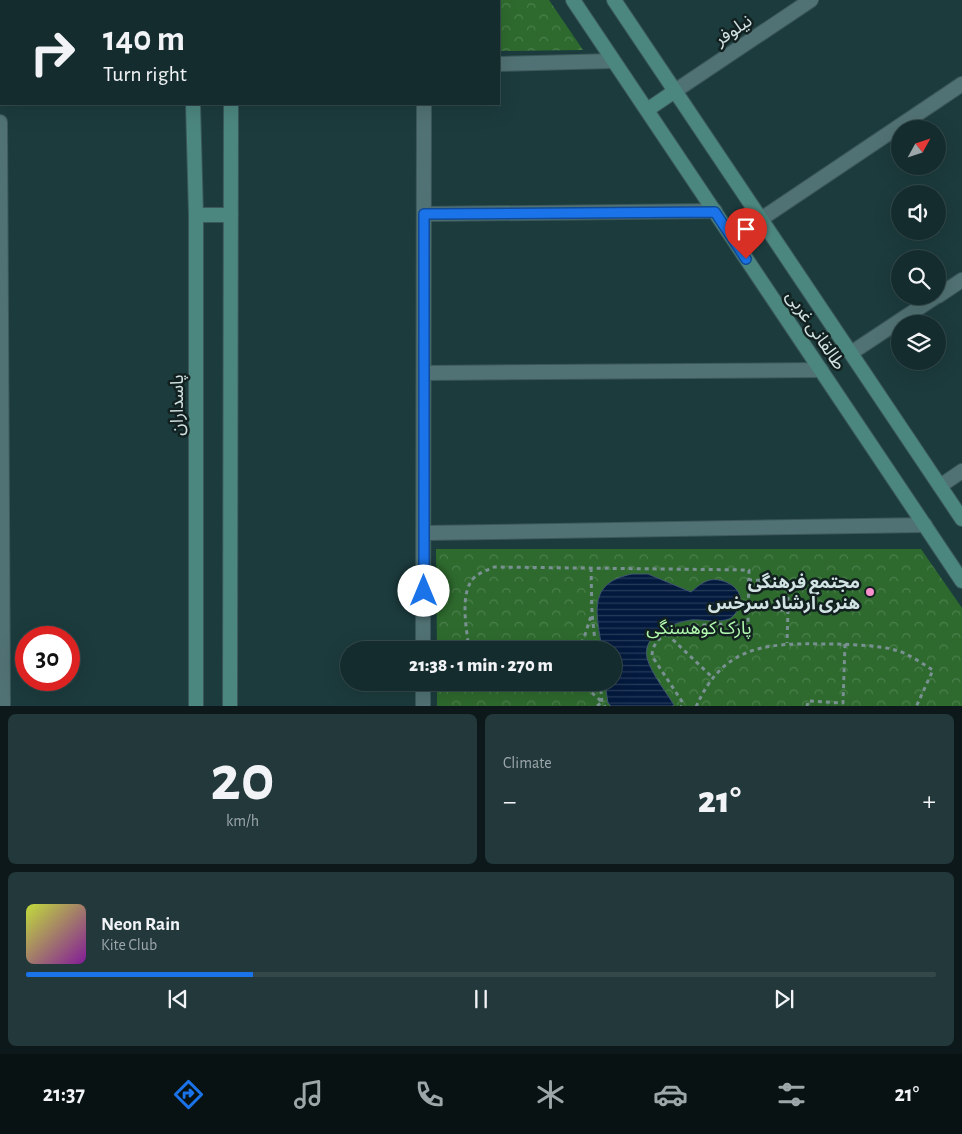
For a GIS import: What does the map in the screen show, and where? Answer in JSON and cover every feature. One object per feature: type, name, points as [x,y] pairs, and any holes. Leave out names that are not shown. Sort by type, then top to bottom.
[{"type":"main road","name":"طالقانی غربی","points":[[573,0],[962,581]]},
{"type":"main road","name":"طالقانی غربی","points":[[614,0],[962,519]]},
{"type":"main road","points":[[647,110],[675,91]]},
{"type":"main road","name":"پاسداران","points":[[193,105],[196,215],[196,706]]},
{"type":"main road","points":[[230,706],[231,105]]},
{"type":"main road","points":[[196,215],[231,215]]},
{"type":"street","name":"نیلوفر","points":[[675,91],[811,0]]},
{"type":"street","points":[[500,64],[613,61]]},
{"type":"street","points":[[761,219],[962,84]]},
{"type":"street","points":[[424,105],[424,641]]},
{"type":"street","points":[[0,122],[3,706]]},
{"type":"street","points":[[424,214],[715,212]]},
{"type":"street","points":[[946,290],[962,280]]},
{"type":"street","points":[[851,353],[923,305]]},
{"type":"street","points":[[424,373],[821,370]]},
{"type":"street","points":[[940,486],[962,472]]},
{"type":"street","points":[[424,532],[925,525]]},
{"type":"street","points":[[424,691],[424,706]]},
{"type":"path","points":[[468,641],[465,605],[467,588],[476,576],[494,567],[748,570],[748,624],[691,626],[660,637],[655,642],[652,656],[683,702],[681,706]]},
{"type":"path","points":[[591,568],[592,614],[595,641]]},
{"type":"path","points":[[748,580],[788,581],[787,643]]},
{"type":"path","points":[[748,609],[788,610]]},
{"type":"path","points":[[582,641],[592,614]]},
{"type":"path","points":[[667,634],[713,678]]},
{"type":"path","points":[[696,706],[704,688],[727,663],[756,648],[787,643],[845,644],[896,650],[933,670],[916,706]]},
{"type":"path","points":[[807,706],[808,701],[843,703],[845,644]]},
{"type":"path","points":[[590,691],[605,706]]},
{"type":"path","points":[[601,691],[602,702]]},
{"type":"path","points":[[596,706],[602,702]]},
{"type":"green space","points":[[500,0],[549,0],[583,50],[500,51]]},
{"type":"green space","name":"پارک کوهسنگی","points":[[436,549],[921,549],[962,608],[962,706],[437,706],[437,691],[622,691],[622,641],[437,641]]},
{"type":"water","points":[[632,574],[648,574],[691,592],[707,581],[717,580],[730,584],[738,592],[740,604],[737,611],[730,618],[720,621],[691,620],[675,624],[660,631],[649,642],[647,658],[649,664],[674,705],[672,706],[611,706],[608,703],[606,691],[622,691],[622,641],[601,641],[597,613],[601,593],[607,585],[617,578]]},
{"type":"place","name":"مجتمع فرهنگی هنری ارشاد سرخس","points":[[870,592]]},
{"type":"route","points":[[424,591],[424,214],[715,212],[746,259]]}]
